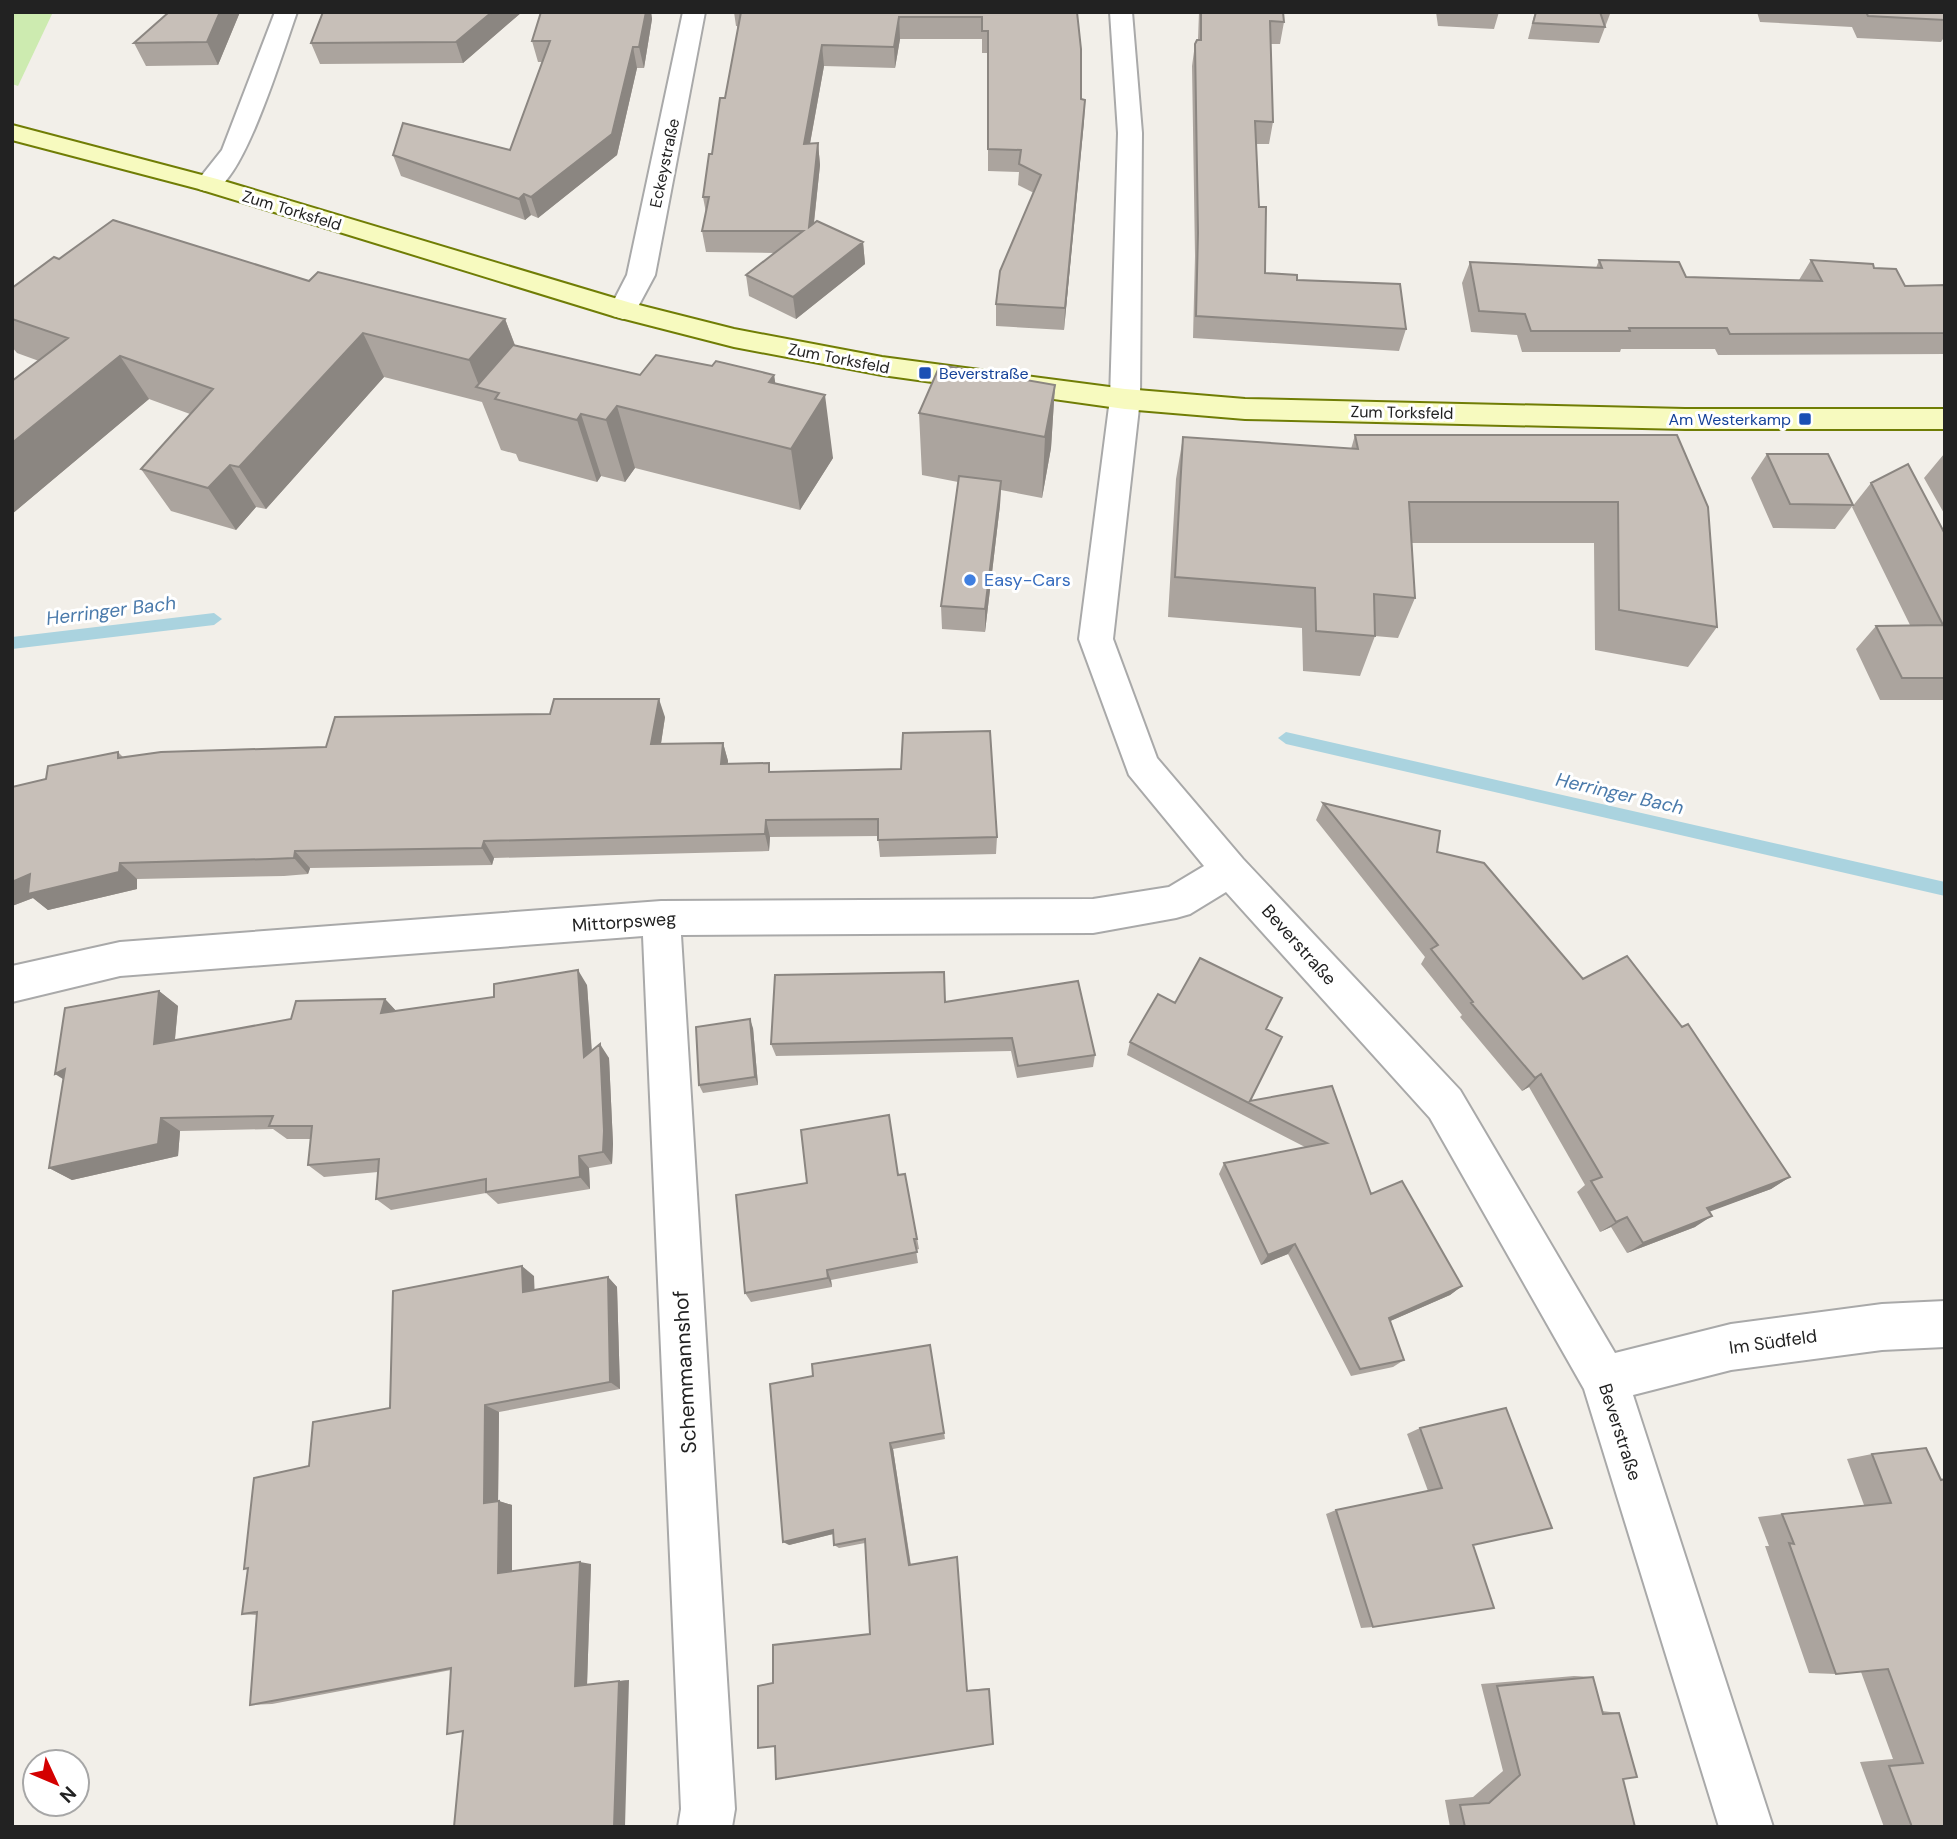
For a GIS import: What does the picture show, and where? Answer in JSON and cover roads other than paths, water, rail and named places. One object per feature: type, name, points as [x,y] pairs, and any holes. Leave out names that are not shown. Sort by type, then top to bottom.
[{"type":"main road","name":"Zum Torksfeld","points":[[12,132],[208,184],[623,310],[734,338],[882,366],[1125,399],[1245,409],[1685,419],[1945,419]]},
{"type":"street","points":[[208,184],[234,151],[286,12]]},
{"type":"street","name":"Eckeystraße","points":[[623,310],[641,275],[694,12]]},
{"type":"street","name":"Beverstraße","points":[[1121,12],[1130,133],[1125,399],[1096,639],[1142,765],[1230,870],[1445,1104],[1604,1379],[1746,1827]]},
{"type":"street","name":"Mittorpsweg","points":[[12,984],[120,959],[661,918],[1093,916],[1176,902],[1230,870]]},
{"type":"street","name":"Schemmannshof","points":[[661,918],[708,1808],[705,1827]]},
{"type":"street","name":"Im Südfeld","points":[[1604,1379],[1731,1347],[1882,1327],[1945,1324]]},
{"type":"waterway","name":"Herringer Bach","points":[[12,643],[214,619]]},
{"type":"waterway","name":"Herringer Bach","points":[[1286,738],[1945,889]]},
{"type":"place","name":"Beverstraße","points":[[925,373]]},
{"type":"place","name":"Am Westerkamp","points":[[1805,419]]},
{"type":"place","name":"Easy-Cars","points":[[970,580]]}]
